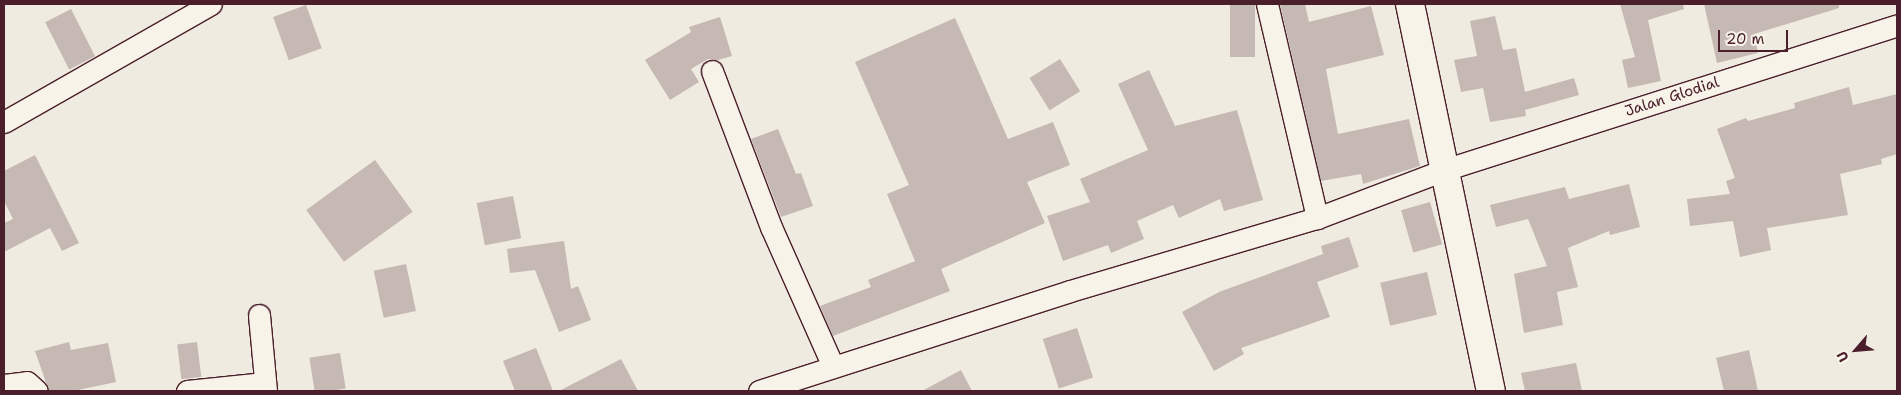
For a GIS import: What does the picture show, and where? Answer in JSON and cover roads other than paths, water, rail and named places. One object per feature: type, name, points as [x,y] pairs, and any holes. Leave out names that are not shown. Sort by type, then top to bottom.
[{"type":"street","points":[[4,122],[211,4]]},
{"type":"street","points":[[1267,4],[1317,218]]},
{"type":"street","points":[[1410,4],[1447,169],[1491,391]]},
{"type":"street","name":"Jalan Glodial","points":[[759,391],[833,366],[1317,218],[1447,169],[1897,25]]},
{"type":"street","points":[[712,71],[764,212],[833,366]]},
{"type":"street","points":[[187,391],[265,387],[259,315]]},
{"type":"street","points":[[4,385],[27,382],[37,391]]}]
